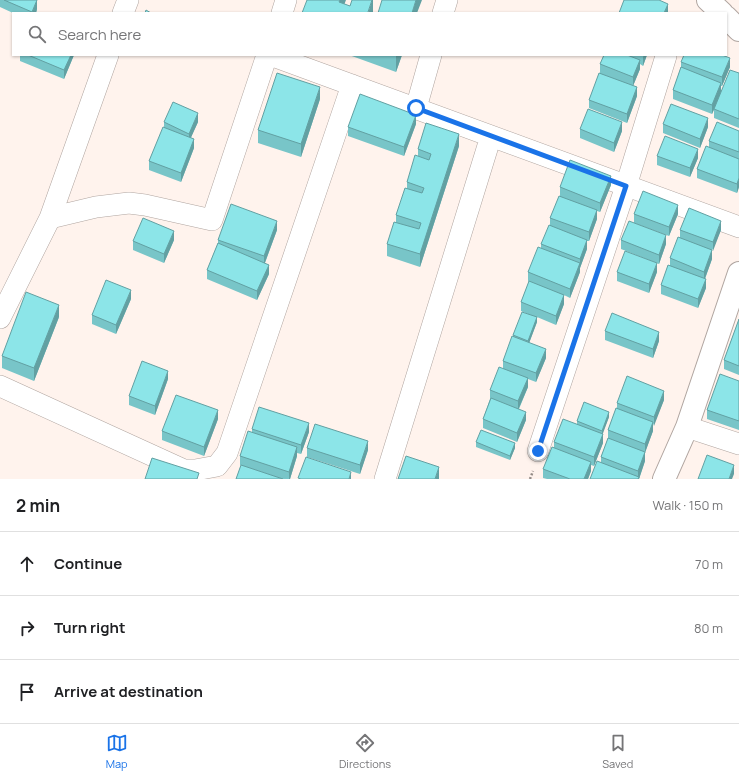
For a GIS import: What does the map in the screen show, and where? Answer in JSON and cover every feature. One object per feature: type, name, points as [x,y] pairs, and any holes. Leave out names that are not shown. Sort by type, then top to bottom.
[{"type":"street","points":[[123,12],[128,0]]},
{"type":"street","points":[[282,12],[286,0]]},
{"type":"street","points":[[443,12],[447,0]]},
{"type":"street","points":[[708,0],[721,12]]},
{"type":"street","points":[[727,18],[739,30]]},
{"type":"street","points":[[0,318],[50,218],[108,56]]},
{"type":"street","points":[[50,218],[96,207],[129,203],[145,205],[212,220],[269,56]]},
{"type":"street","points":[[272,56],[352,84],[739,228]]},
{"type":"street","points":[[416,108],[431,56]]},
{"type":"street","points":[[538,451],[626,186],[666,56]]},
{"type":"street","points":[[0,386],[184,470],[215,472],[227,453],[352,84]]},
{"type":"street","points":[[385,479],[491,136]]},
{"type":"street","points":[[664,479],[687,427],[733,310],[739,273]]},
{"type":"street","points":[[687,427],[739,444]]},
{"type":"building","points":[[4,0],[37,0],[32,12]]},
{"type":"building","points":[[307,0],[340,0],[339,2],[350,6],[352,0],[372,0],[368,12],[302,12]]},
{"type":"building","points":[[382,0],[416,0],[412,12],[378,12]]},
{"type":"building","points":[[624,0],[659,0],[668,4],[664,12],[619,12]]},
{"type":"building","points":[[30,56],[71,56],[64,70]]},
{"type":"building","points":[[604,56],[630,56],[640,60],[633,77],[600,64]]},
{"type":"building","points":[[684,56],[725,56],[730,58],[722,77],[681,62]]},
{"type":"building","points":[[681,67],[721,83],[712,105],[673,90]]},
{"type":"building","points":[[730,70],[739,73],[739,119],[714,109]]},
{"type":"building","points":[[277,73],[320,87],[301,144],[258,130]]},
{"type":"building","points":[[599,73],[637,87],[627,114],[589,100]]},
{"type":"building","points":[[360,94],[416,115],[404,147],[348,127]]},
{"type":"building","points":[[173,102],[198,113],[189,134],[164,122]]},
{"type":"building","points":[[671,104],[708,118],[700,139],[663,124]]},
{"type":"building","points":[[588,109],[622,122],[614,143],[580,129]]},
{"type":"building","points":[[717,122],[739,131],[739,152],[709,141]]},
{"type":"building","points":[[426,123],[459,134],[420,254],[387,244],[394,222],[419,229],[421,223],[396,215],[405,188],[422,193],[424,188],[407,182],[415,155],[429,160],[431,154],[418,149]]},
{"type":"building","points":[[163,127],[194,139],[181,173],[149,161]]},
{"type":"building","points":[[665,136],[698,149],[690,168],[657,156]]},
{"type":"building","points":[[706,146],[739,159],[739,178],[737,184],[697,169]]},
{"type":"building","points":[[570,160],[611,176],[600,203],[560,187]]},
{"type":"building","points":[[643,191],[678,205],[669,227],[634,214]]},
{"type":"building","points":[[559,196],[597,210],[589,232],[550,218]]},
{"type":"building","points":[[231,204],[277,221],[264,256],[218,240]]},
{"type":"building","points":[[689,208],[721,221],[713,242],[680,230]]},
{"type":"building","points":[[143,218],[174,231],[164,254],[133,241]]},
{"type":"building","points":[[629,221],[666,235],[659,255],[621,240]]},
{"type":"building","points":[[549,225],[587,240],[580,259],[541,244]]},
{"type":"building","points":[[678,237],[712,250],[704,272],[670,258]]},
{"type":"building","points":[[218,243],[269,265],[257,291],[207,270]]},
{"type":"building","points":[[538,247],[580,263],[570,289],[528,272]]},
{"type":"building","points":[[625,251],[657,263],[649,284],[617,272]]},
{"type":"building","points":[[668,265],[706,279],[698,299],[661,285]]},
{"type":"building","points":[[106,280],[131,290],[116,325],[92,315]]},
{"type":"building","points":[[529,281],[564,295],[556,316],[521,302]]},
{"type":"building","points":[[26,292],[59,305],[34,368],[2,356]]},
{"type":"building","points":[[522,312],[537,317],[528,341],[513,335]]},
{"type":"building","points":[[612,313],[659,332],[653,349],[605,331]]},
{"type":"building","points":[[739,319],[739,366],[724,360]]},
{"type":"building","points":[[512,336],[546,349],[536,373],[503,361]]},
{"type":"building","points":[[142,361],[168,371],[155,406],[129,396]]},
{"type":"building","points":[[499,367],[528,378],[518,401],[490,390]]},
{"type":"building","points":[[720,374],[739,381],[739,421],[707,410]]},
{"type":"building","points":[[627,376],[664,391],[654,417],[617,403]]},
{"type":"building","points":[[176,395],[218,410],[204,447],[162,431]]},
{"type":"building","points":[[491,398],[526,412],[517,433],[483,419]]},
{"type":"building","points":[[584,402],[609,412],[602,431],[577,421]]},
{"type":"building","points":[[259,407],[309,423],[301,445],[252,429]]},
{"type":"building","points":[[616,408],[653,422],[645,444],[608,430]]},
{"type":"building","points":[[563,419],[603,434],[594,457],[554,442]]},
{"type":"building","points":[[315,424],[368,441],[360,465],[307,448]]},
{"type":"building","points":[[481,430],[515,443],[510,456],[476,442]]},
{"type":"building","points":[[248,431],[297,447],[289,472],[240,456]]},
{"type":"building","points":[[608,438],[645,452],[638,471],[601,457]]},
{"type":"building","points":[[552,447],[591,462],[584,479],[570,479],[543,469]]},
{"type":"building","points":[[707,455],[734,465],[729,479],[698,479]]},
{"type":"building","points":[[406,456],[439,467],[435,479],[398,479]]},
{"type":"building","points":[[306,457],[351,472],[349,479],[298,478]]},
{"type":"building","points":[[152,458],[199,473],[197,479],[145,479]]},
{"type":"building","points":[[597,461],[639,477],[638,479],[590,479]]},
{"type":"building","points":[[241,465],[283,479],[236,479]]},
{"type":"route","points":[[416,108],[626,186],[538,451]]}]
